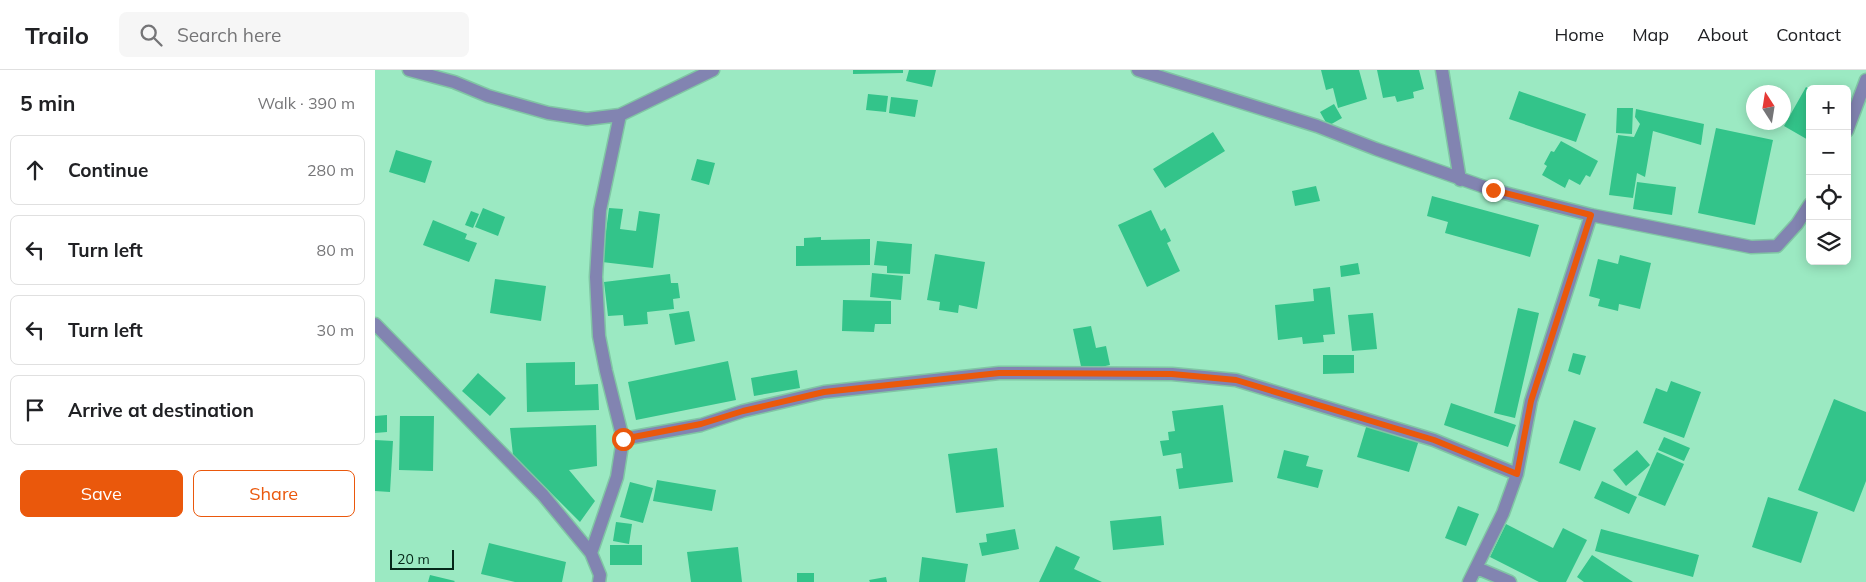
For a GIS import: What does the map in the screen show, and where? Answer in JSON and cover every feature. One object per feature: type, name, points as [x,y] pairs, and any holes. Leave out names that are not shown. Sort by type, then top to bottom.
[{"type":"street","points":[[409,70],[453,82],[488,96],[548,114],[587,119],[620,115],[713,70]]},
{"type":"street","points":[[1138,70],[1317,126],[1461,180],[1591,215],[1751,246],[1777,246],[1797,224],[1806,210]]},
{"type":"street","points":[[1442,70],[1461,180]]},
{"type":"street","points":[[1847,130],[1866,80]]},
{"type":"street","points":[[591,553],[617,477],[623,439],[599,336],[596,277],[600,210],[620,115]]},
{"type":"street","points":[[1469,582],[1503,513],[1517,474],[1531,401],[1591,215]]},
{"type":"street","points":[[375,324],[543,495],[591,553],[600,575],[599,582]]},
{"type":"street","points":[[623,439],[701,424],[743,411],[824,392],[999,373],[1172,374],[1236,380],[1434,440],[1517,474]]},
{"type":"street","points":[[1477,568],[1509,582]]},
{"type":"building","points":[[853,70],[903,70],[903,73],[853,74]]},
{"type":"building","points":[[909,70],[936,70],[932,87],[906,81]]},
{"type":"building","points":[[1321,70],[1359,70],[1367,99],[1338,108],[1333,88],[1326,90]]},
{"type":"building","points":[[1377,70],[1419,70],[1424,89],[1413,92],[1414,98],[1397,102],[1395,96],[1383,98]]},
{"type":"building","points":[[1806,87],[1806,139],[1791,130],[1791,114]]},
{"type":"building","points":[[1519,91],[1586,114],[1576,142],[1509,119]]},
{"type":"building","points":[[868,94],[888,96],[886,112],[866,110]]},
{"type":"building","points":[[891,97],[918,100],[915,117],[889,113]]},
{"type":"building","points":[[1334,104],[1342,118],[1328,126],[1320,112]]},
{"type":"building","points":[[1617,108],[1633,108],[1632,134],[1616,133]]},
{"type":"building","points":[[1636,109],[1704,124],[1701,145],[1653,131],[1645,177],[1637,173],[1633,198],[1609,195],[1618,135],[1634,137],[1640,124],[1635,117]]},
{"type":"building","points":[[1716,128],[1773,140],[1755,225],[1698,213]]},
{"type":"building","points":[[1213,132],[1225,151],[1165,188],[1153,169]]},
{"type":"building","points":[[1561,141],[1598,161],[1590,177],[1586,175],[1580,185],[1569,179],[1565,188],[1542,175],[1547,166],[1544,164],[1551,151],[1554,152]]},
{"type":"building","points":[[396,150],[432,161],[425,183],[389,172]]},
{"type":"building","points":[[697,159],[715,163],[709,185],[691,180]]},
{"type":"building","points":[[1637,182],[1676,187],[1672,215],[1633,209]]},
{"type":"building","points":[[1316,186],[1320,201],[1295,206],[1292,191]]},
{"type":"building","points":[[1432,196],[1539,225],[1530,257],[1445,233],[1448,222],[1427,216]]},
{"type":"building","points":[[483,208],[505,217],[498,236],[475,227]]},
{"type":"building","points":[[609,208],[623,209],[620,229],[636,231],[639,211],[660,214],[653,268],[602,262]]},
{"type":"building","points":[[1151,210],[1161,231],[1165,228],[1171,241],[1167,243],[1180,271],[1147,287],[1118,225]]},
{"type":"building","points":[[471,211],[479,214],[473,228],[465,225]]},
{"type":"building","points":[[433,220],[467,234],[465,239],[477,243],[469,262],[423,245]]},
{"type":"building","points":[[821,237],[821,240],[870,239],[870,265],[796,266],[796,246],[804,246],[804,238]]},
{"type":"building","points":[[877,241],[912,244],[910,274],[887,273],[887,266],[874,265]]},
{"type":"building","points":[[935,254],[985,262],[977,309],[959,305],[958,313],[939,310],[940,302],[927,300]]},
{"type":"building","points":[[1620,255],[1651,263],[1640,309],[1619,304],[1618,311],[1598,306],[1600,299],[1589,296],[1598,259],[1618,264]]},
{"type":"building","points":[[1358,263],[1360,274],[1341,277],[1340,266]]},
{"type":"building","points":[[872,273],[903,276],[901,300],[870,297]]},
{"type":"building","points":[[670,274],[671,283],[678,283],[680,298],[673,299],[674,309],[647,312],[648,324],[624,326],[623,315],[608,316],[604,282]]},
{"type":"building","points":[[495,279],[546,286],[541,321],[490,313]]},
{"type":"building","points":[[1330,287],[1335,334],[1323,335],[1324,342],[1303,344],[1302,337],[1278,340],[1275,305],[1314,301],[1313,289]]},
{"type":"building","points":[[843,300],[891,301],[891,324],[875,324],[874,332],[842,331]]},
{"type":"building","points":[[1518,308],[1539,313],[1515,418],[1494,413]]},
{"type":"building","points":[[689,311],[695,341],[675,345],[669,314]]},
{"type":"building","points":[[1373,313],[1377,349],[1352,351],[1348,315]]},
{"type":"building","points":[[1091,326],[1096,348],[1106,346],[1110,365],[1082,371],[1073,329]]},
{"type":"building","points":[[1573,353],[1586,356],[1580,375],[1568,371]]},
{"type":"building","points":[[1323,355],[1354,355],[1354,373],[1323,374]]},
{"type":"building","points":[[728,361],[736,400],[636,420],[628,382]]},
{"type":"building","points":[[575,362],[575,385],[598,384],[599,410],[527,412],[526,363]]},
{"type":"building","points":[[797,370],[800,388],[754,396],[751,378]]},
{"type":"building","points":[[478,373],[506,398],[490,416],[462,391]]},
{"type":"building","points":[[1671,381],[1701,392],[1684,438],[1643,423],[1656,388],[1667,392]]},
{"type":"building","points":[[1834,399],[1866,412],[1866,481],[1854,512],[1798,490]]},
{"type":"building","points":[[1451,403],[1516,425],[1508,447],[1444,425]]},
{"type":"building","points":[[1223,405],[1233,482],[1179,489],[1176,469],[1183,468],[1181,453],[1163,456],[1160,441],[1169,440],[1168,432],[1175,431],[1172,411]]},
{"type":"building","points":[[387,415],[387,432],[375,433],[375,416]]},
{"type":"building","points":[[400,416],[434,416],[433,471],[399,470]]},
{"type":"building","points":[[1574,420],[1596,428],[1580,471],[1559,463]]},
{"type":"building","points":[[1367,424],[1419,440],[1409,472],[1357,457]]},
{"type":"building","points":[[596,425],[597,466],[569,470],[595,501],[580,522],[513,455],[510,428]]},
{"type":"building","points":[[1664,437],[1690,448],[1684,461],[1658,450]]},
{"type":"building","points":[[375,440],[393,441],[390,492],[375,491]]},
{"type":"building","points":[[997,448],[1004,507],[956,513],[948,454]]},
{"type":"building","points":[[1284,450],[1309,456],[1306,466],[1323,470],[1318,488],[1277,478]]},
{"type":"building","points":[[1637,450],[1650,465],[1626,486],[1613,470]]},
{"type":"building","points":[[1657,452],[1684,464],[1665,506],[1638,495]]},
{"type":"building","points":[[657,480],[716,490],[712,511],[653,501]]},
{"type":"building","points":[[1602,481],[1637,497],[1629,514],[1594,498]]},
{"type":"building","points":[[630,482],[653,488],[643,523],[620,517]]},
{"type":"building","points":[[1768,497],[1818,512],[1801,563],[1752,547]]},
{"type":"building","points":[[1458,506],[1479,514],[1466,546],[1445,538]]},
{"type":"building","points":[[1161,516],[1164,545],[1113,550],[1110,521]]},
{"type":"building","points":[[616,522],[632,524],[629,544],[613,541]]},
{"type":"building","points":[[1506,524],[1553,548],[1563,528],[1587,540],[1566,582],[1539,582],[1490,557]]},
{"type":"building","points":[[1015,529],[1019,549],[982,556],[979,543],[987,542],[986,534]]},
{"type":"building","points":[[1601,529],[1699,555],[1693,577],[1595,551]]},
{"type":"building","points":[[489,543],[566,562],[562,582],[515,582],[481,574]]},
{"type":"building","points":[[610,545],[642,545],[642,565],[610,565]]},
{"type":"building","points":[[1056,546],[1080,557],[1074,569],[1102,582],[1039,582]]},
{"type":"building","points":[[738,547],[742,582],[691,582],[687,552]]},
{"type":"building","points":[[1592,555],[1633,582],[1584,582],[1577,577]]},
{"type":"building","points":[[922,557],[968,564],[965,582],[919,582]]},
{"type":"building","points":[[797,573],[814,573],[814,582],[797,582]]},
{"type":"building","points":[[430,575],[455,581],[428,582]]},
{"type":"building","points":[[886,577],[887,582],[870,582],[869,580]]},
{"type":"route","points":[[623,439],[701,424],[743,411],[824,392],[999,373],[1172,374],[1236,380],[1434,440],[1517,474],[1531,401],[1591,215],[1493,190]]}]
